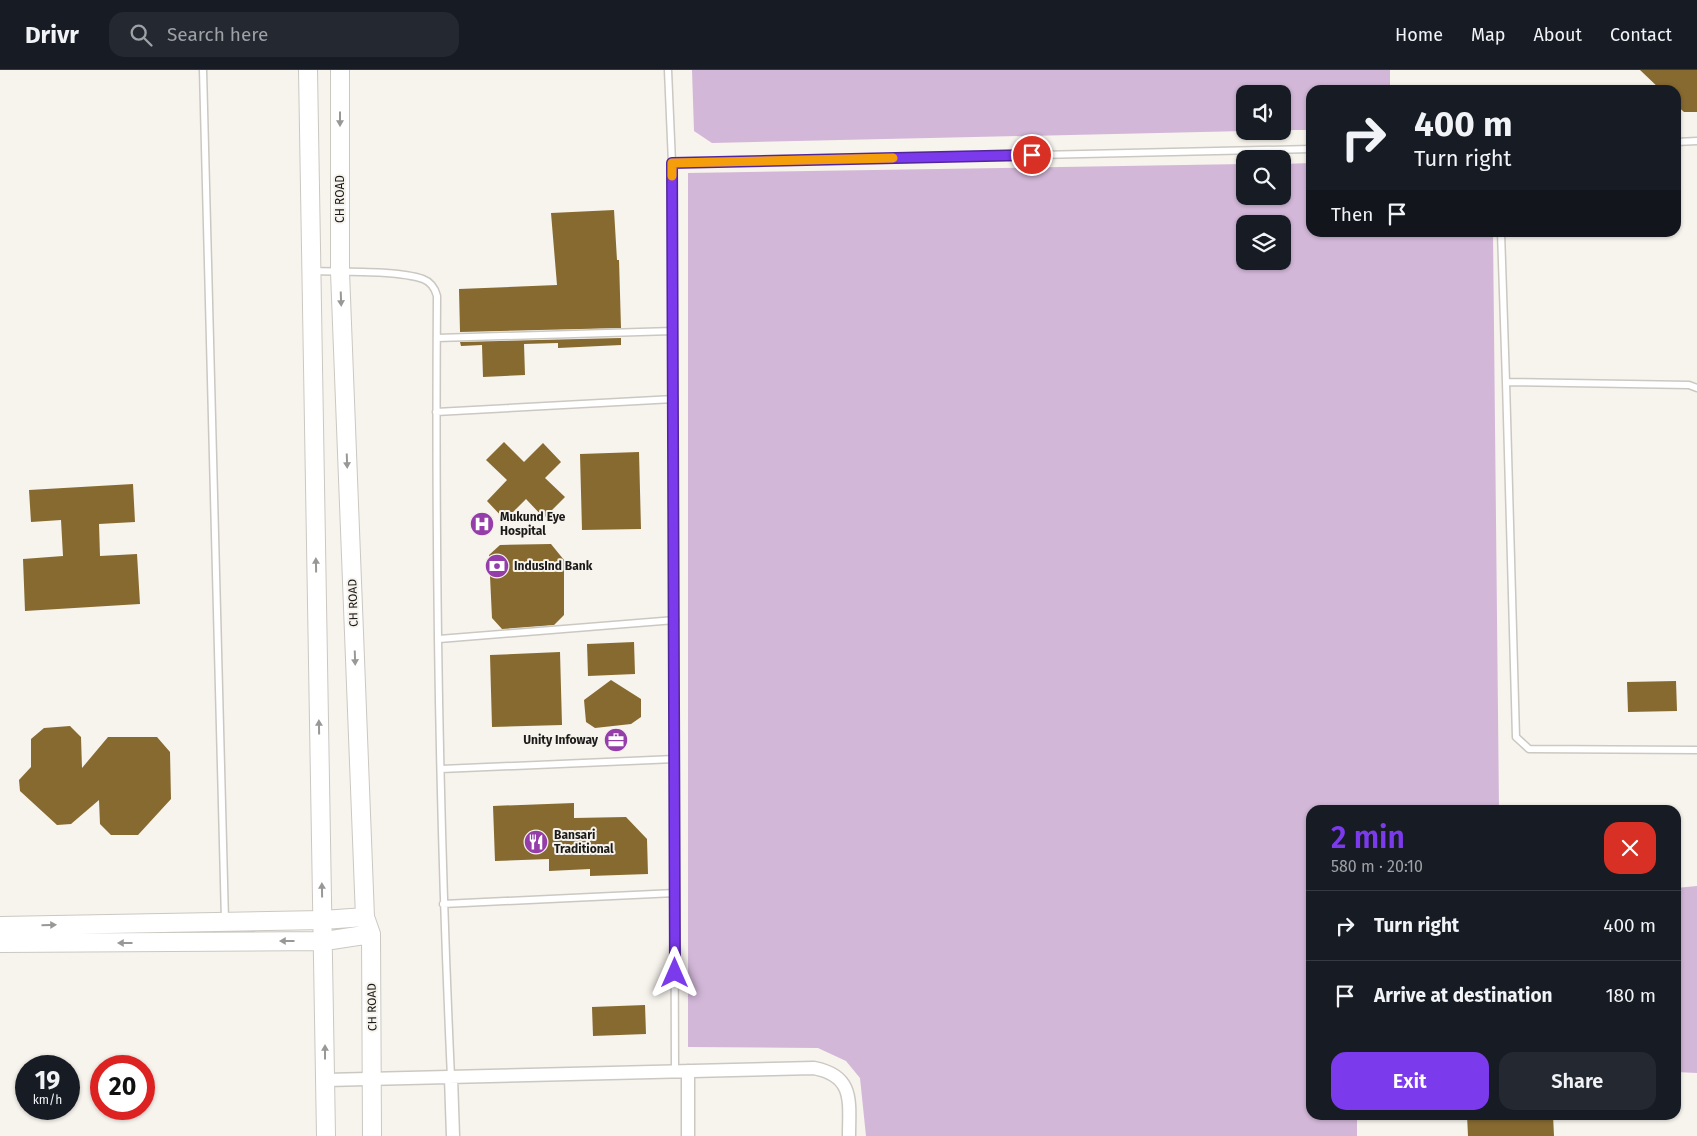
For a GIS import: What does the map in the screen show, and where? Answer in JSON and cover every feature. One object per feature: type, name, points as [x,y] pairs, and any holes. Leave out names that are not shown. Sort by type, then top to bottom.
[{"type":"street","points":[[308,70],[323,920],[325,941],[326,1136]]},
{"type":"street","name":"CH ROAD","points":[[340,70],[340,272],[365,916],[371,934],[372,1136]]},
{"type":"street","points":[[0,926],[323,920],[365,916]]},
{"type":"street","points":[[0,943],[325,941],[371,934]]},
{"type":"street","points":[[326,1080],[814,1068],[831,1072],[842,1083],[848,1095],[849,1136]]},
{"type":"street","points":[[682,1072],[688,1136]]},
{"type":"street","points":[[451,1077],[453,1136]]},
{"type":"lane","points":[[202,70],[225,922]]},
{"type":"lane","points":[[668,70],[672,163],[674,331],[675,894],[682,1072]]},
{"type":"lane","points":[[1681,142],[1697,142]]},
{"type":"lane","points":[[672,163],[1306,149]]},
{"type":"lane","points":[[1501,237],[1516,737],[1529,748],[1697,750]]},
{"type":"lane","points":[[311,271],[402,275],[424,279],[435,287],[437,296],[436,412],[443,904],[451,1077]]},
{"type":"lane","points":[[437,338],[674,331]]},
{"type":"lane","points":[[1506,382],[1689,385],[1697,388]]},
{"type":"lane","points":[[436,412],[674,398]]},
{"type":"lane","points":[[440,639],[674,620]]},
{"type":"lane","points":[[441,769],[675,759]]},
{"type":"lane","points":[[443,904],[675,894]]},
{"type":"shaded area","points":[[692,70],[1390,70],[1390,85],[1306,85],[1306,130],[1291,130],[1291,85],[1236,85],[1236,131],[712,143],[694,131]]},
{"type":"shaded area","points":[[1306,163],[1306,237],[1493,237],[1499,805],[1306,805],[1306,1120],[1357,1120],[1357,1136],[866,1136],[860,1078],[846,1061],[818,1048],[688,1047],[688,173],[1236,164],[1236,205],[1291,205],[1291,164]]},
{"type":"shaded area","points":[[1697,886],[1697,1073],[1681,1072],[1681,888]]},
{"type":"building","points":[[1640,70],[1697,70],[1697,112],[1684,112],[1681,109],[1681,85],[1656,85]]},
{"type":"building","points":[[614,210],[617,260],[619,260],[621,328],[460,332],[459,289],[557,285],[551,213]]},
{"type":"building","points":[[621,338],[621,345],[558,348],[558,343],[524,344],[525,375],[483,377],[482,345],[461,346],[460,342]]},
{"type":"building","points":[[504,442],[524,462],[543,443],[561,462],[545,478],[565,497],[544,518],[526,499],[505,520],[487,501],[507,480],[486,460]]},
{"type":"building","points":[[639,452],[641,529],[582,530],[580,454]]},
{"type":"building","points":[[133,484],[135,522],[99,524],[100,556],[137,554],[140,604],[25,611],[23,559],[63,556],[61,520],[31,522],[29,490]]},
{"type":"building","points":[[551,544],[564,560],[564,615],[554,625],[502,629],[492,618],[489,555],[500,545]]},
{"type":"building","points":[[634,642],[635,674],[588,676],[587,644]]},
{"type":"building","points":[[560,652],[562,725],[492,727],[490,655]]},
{"type":"building","points":[[611,680],[641,699],[641,717],[631,724],[595,728],[586,722],[584,700]]},
{"type":"building","points":[[1676,681],[1677,711],[1628,712],[1627,682]]},
{"type":"building","points":[[70,726],[81,737],[82,768],[108,737],[157,737],[170,752],[171,799],[138,835],[111,835],[100,824],[99,800],[71,824],[57,825],[20,791],[19,780],[31,767],[31,739],[44,728]]},
{"type":"building","points":[[574,803],[574,818],[626,817],[647,839],[648,874],[590,876],[590,869],[549,871],[549,859],[495,861],[493,806]]},
{"type":"building","points":[[645,1005],[646,1034],[593,1036],[592,1007]]},
{"type":"building","points":[[1467,1120],[1553,1120],[1554,1136],[1468,1136]]},
{"type":"slow traffic","points":[[672,176],[672,163],[893,158]]},
{"type":"place","name":"Mukund Eye Hospital","points":[[482,524]]},
{"type":"place","name":"IndusInd Bank","points":[[497,566]]},
{"type":"place","name":"Unity Infoway","points":[[616,740]]},
{"type":"place","name":"Bansari Traditional","points":[[536,842]]},
{"type":"route","points":[[675,973],[672,163],[1032,155]]}]
